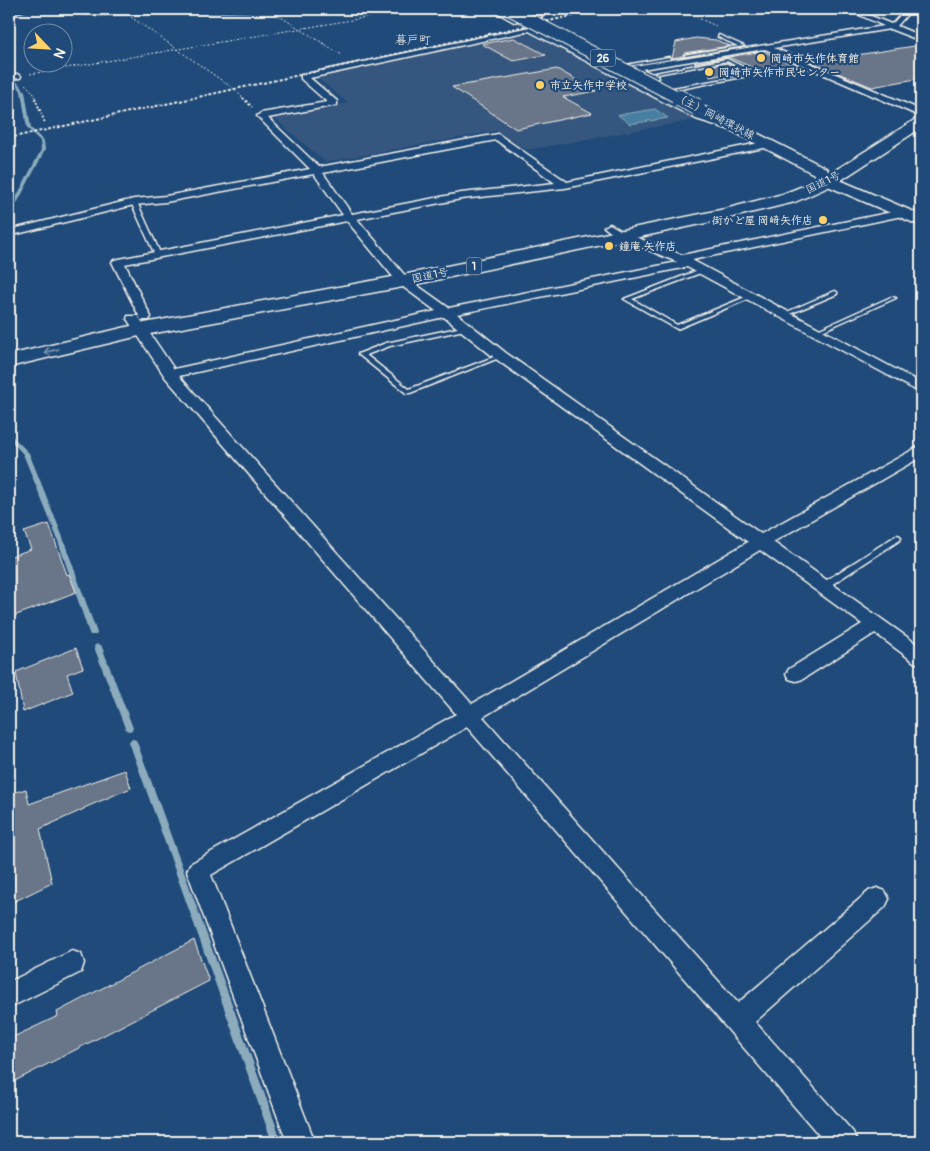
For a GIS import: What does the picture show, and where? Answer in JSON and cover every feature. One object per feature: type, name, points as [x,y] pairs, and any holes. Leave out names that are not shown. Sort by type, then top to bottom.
[{"type":"main road","name":"（主）岡崎環状線","points":[[509,9],[745,131],[825,176],[921,221]]},
{"type":"main road","name":"国道1号","points":[[9,347],[139,322],[399,277],[615,231],[725,214],[789,198],[920,115]]},
{"type":"main road","name":"国道1号","points":[[9,361],[139,322]]},
{"type":"street","points":[[9,12],[22,9]]},
{"type":"street","points":[[495,9],[517,20]]},
{"type":"street","points":[[521,9],[538,17]]},
{"type":"street","points":[[849,9],[921,34]]},
{"type":"street","points":[[631,67],[767,48],[894,25],[909,9]]},
{"type":"street","points":[[894,25],[921,39]]},
{"type":"street","points":[[261,116],[334,102],[304,77],[530,29],[699,117],[745,131]]},
{"type":"street","points":[[536,32],[558,29],[722,115],[745,131]]},
{"type":"street","points":[[767,48],[920,115]]},
{"type":"street","points":[[261,116],[317,171],[350,218],[399,277],[501,356],[921,657]]},
{"type":"street","points":[[9,233],[134,202],[166,200],[498,137],[565,185]]},
{"type":"street","points":[[769,144],[660,168],[565,185],[461,196],[118,262],[139,322],[170,374],[843,1142]]},
{"type":"street","points":[[170,374],[902,212]]},
{"type":"street","points":[[615,231],[684,261],[921,389]]},
{"type":"street","points":[[301,1142],[198,871],[469,716],[760,542],[921,451]]},
{"type":"street","points":[[796,674],[874,625]]},
{"type":"street","points":[[737,1021],[877,899]]},
{"type":"street","points":[[9,995],[72,963]]},
{"type":"lane","points":[[686,55],[742,46],[719,36]]},
{"type":"lane","points":[[631,67],[669,58]]},
{"type":"lane","points":[[647,75],[727,60],[756,74],[675,90]]},
{"type":"lane","points":[[134,202],[158,255]]},
{"type":"lane","points":[[701,271],[628,299],[677,327],[750,297]]},
{"type":"lane","points":[[783,315],[835,293]]},
{"type":"lane","points":[[816,332],[892,298]]},
{"type":"lane","points":[[467,328],[388,344],[361,354],[408,392],[501,356]]},
{"type":"lane","points":[[822,587],[897,538]]},
{"type":"path","points":[[268,9],[348,59]]},
{"type":"path","points":[[13,77],[417,9]]},
{"type":"path","points":[[131,17],[234,89],[261,116]]},
{"type":"path","points":[[13,77],[33,92],[45,123]]},
{"type":"shaded area","points":[[22,9],[92,13],[350,9],[97,16]]},
{"type":"shaded area","points":[[527,32],[695,120],[527,150],[496,131],[325,162],[274,118],[348,103],[317,78]]},
{"type":"shaded area","points":[[655,109],[668,118],[630,124],[618,115]]},
{"type":"building","points":[[514,38],[546,55],[513,61],[482,44]]},
{"type":"building","points":[[696,38],[716,40],[730,46],[684,53],[683,56],[672,58],[676,42]]},
{"type":"building","points":[[921,45],[921,78],[872,87],[811,62]]},
{"type":"building","points":[[763,51],[798,67],[765,73],[728,57]]},
{"type":"building","points":[[727,63],[742,71],[710,77],[709,66]]},
{"type":"building","points":[[557,69],[596,91],[563,97],[592,113],[516,129],[452,87]]},
{"type":"building","points":[[49,524],[67,575],[69,574],[76,592],[9,618],[9,557],[31,549],[24,532]]},
{"type":"building","points":[[76,648],[83,668],[67,674],[73,692],[23,712],[16,672]]},
{"type":"building","points":[[125,770],[131,788],[40,829],[52,883],[9,904],[9,794],[26,789],[29,804]]},
{"type":"building","points":[[194,940],[209,981],[9,1084],[9,1039],[58,1016],[57,1012]]},
{"type":"waterway","points":[[9,215],[43,150],[42,141],[29,128],[23,91],[12,78]]},
{"type":"waterway","points":[[9,436],[26,453],[59,535],[93,633]]},
{"type":"waterway","points":[[98,647],[129,728]]},
{"type":"waterway","points":[[133,742],[277,1142]]},
{"type":"tunnel","points":[[517,20],[530,29]]},
{"type":"railway","points":[[9,138],[604,9]]},
{"type":"place","name":"岡崎市矢作体育館","points":[[761,58]]},
{"type":"place","name":"岡崎市矢作市民センター","points":[[709,72]]},
{"type":"place","name":"市立矢作中学校","points":[[540,85]]},
{"type":"place","name":"街かど屋 岡崎矢作店","points":[[823,220]]},
{"type":"place","name":"鐘庵 矢作店","points":[[609,246]]},
{"type":"district","name":"暮戸町","points":[[413,40]]}]
